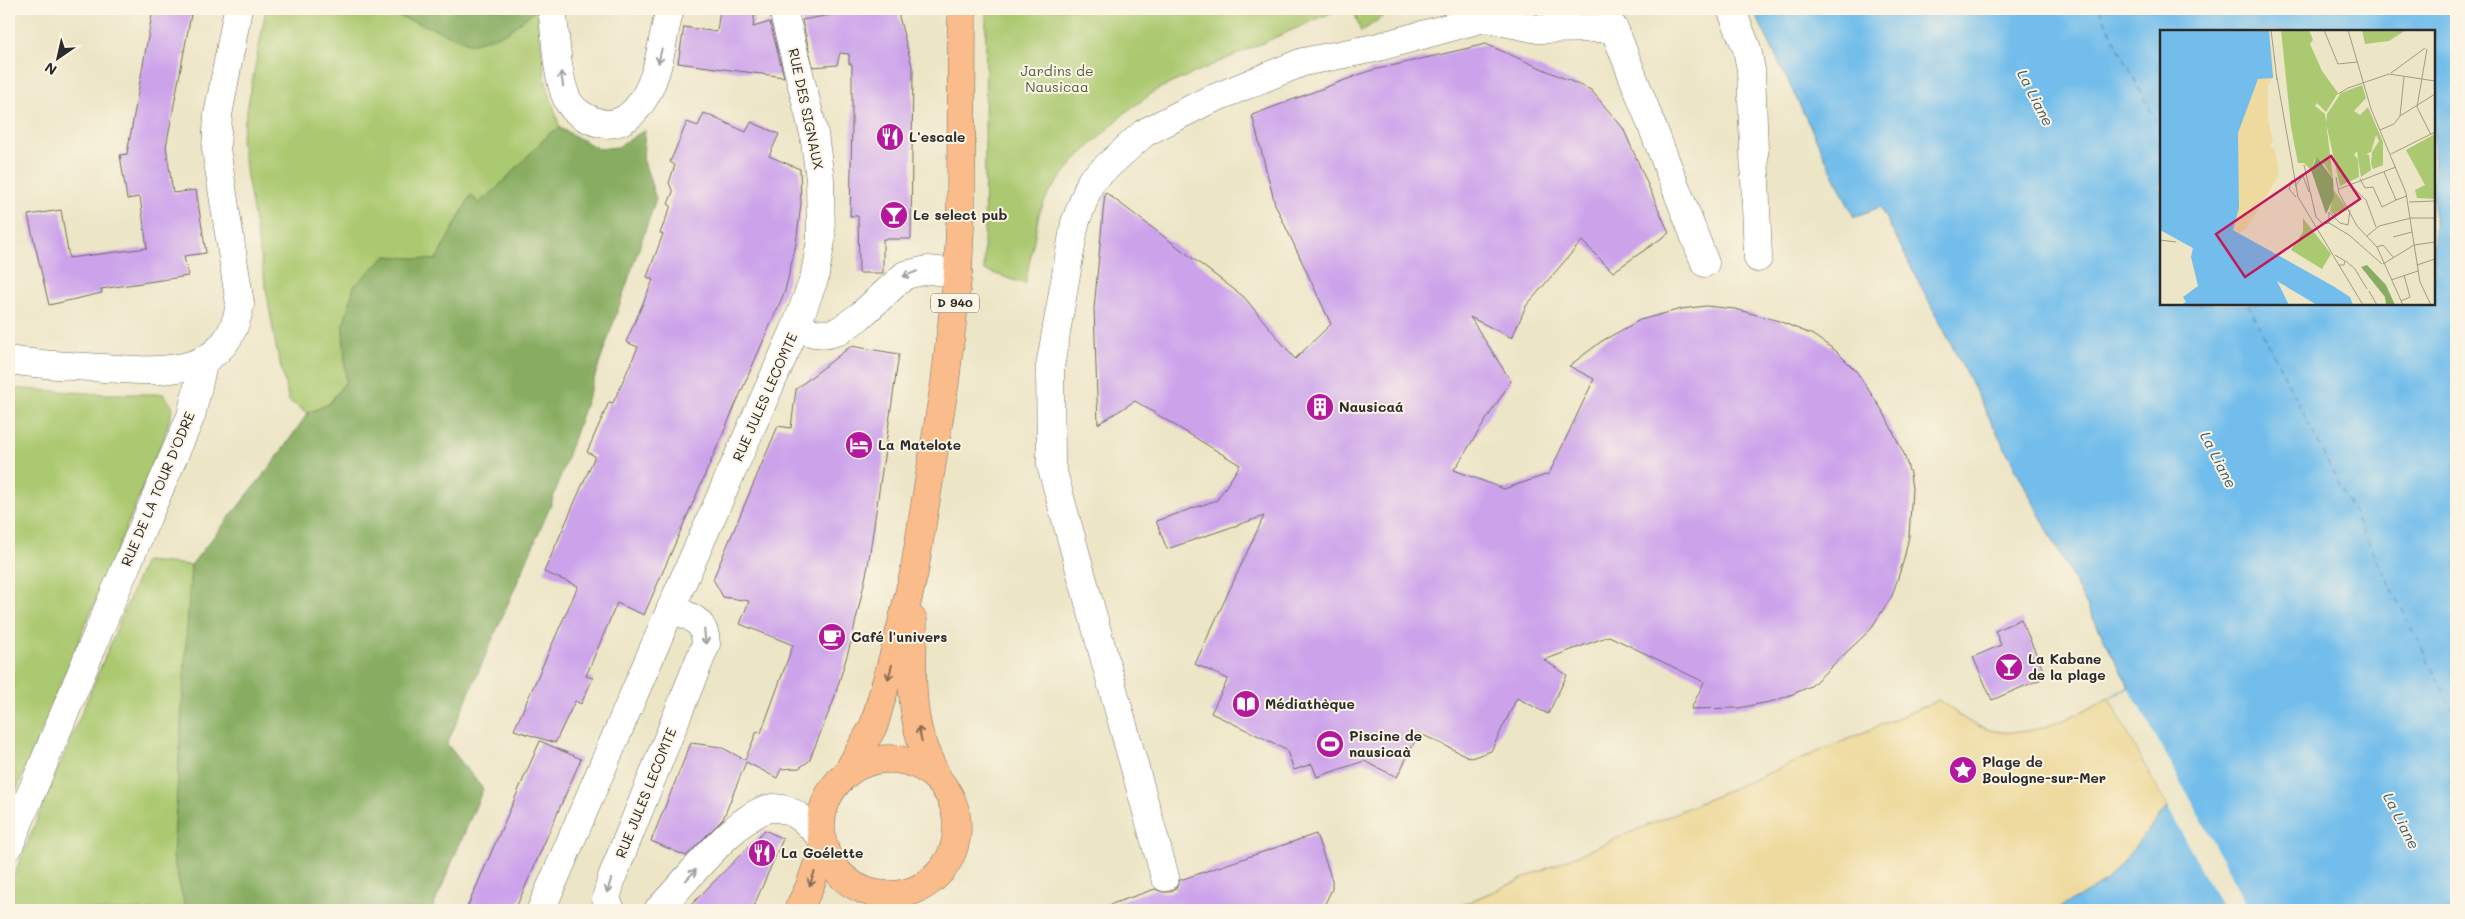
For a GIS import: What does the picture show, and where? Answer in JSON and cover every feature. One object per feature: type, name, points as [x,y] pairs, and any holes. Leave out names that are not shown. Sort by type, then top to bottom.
[{"type":"main road","name":"D 940","points":[[847,773],[863,747],[878,712],[914,573],[945,382],[958,273],[962,168],[962,9]]},
{"type":"main road","name":"D 940","points":[[914,573],[916,711],[920,738],[938,779]]},
{"type":"main road","points":[[798,910],[811,883],[823,841],[822,815],[826,802],[832,789],[847,773],[872,760],[894,758],[914,763],[938,779],[950,796],[956,817],[956,838],[952,852],[942,870],[923,886],[905,893],[883,894],[864,890],[846,879],[832,864],[823,841]]},
{"type":"main road","points":[[856,910],[883,894]]},
{"type":"street","points":[[9,360],[148,371],[180,369],[204,360],[225,343],[237,318],[240,304],[216,149],[218,115],[238,9]]},
{"type":"street","points":[[552,9],[561,76],[567,100],[585,117],[611,124],[628,118],[647,94],[660,62],[670,9]]},
{"type":"street","name":"RUE DES SIGNAUX","points":[[783,9],[814,134],[822,200],[818,261],[808,298],[796,327]]},
{"type":"street","points":[[1731,9],[1747,49],[1753,90],[1758,258]]},
{"type":"street","points":[[1165,877],[1051,465],[1050,367],[1075,223],[1091,181],[1144,133],[1206,102],[1303,62],[1375,48],[1484,18],[1538,29],[1614,28],[1705,263]]},
{"type":"street","name":"RUE JULES LECOMTE","points":[[541,910],[671,608],[796,327],[814,333],[828,334],[839,330],[860,316],[905,275],[928,270],[958,273]]},
{"type":"street","name":"RUE DE LA TOUR D'ODRE","points":[[9,846],[191,416],[204,360]]},
{"type":"street","name":"RUE JULES LECOMTE","points":[[611,910],[606,899],[610,883],[706,644],[703,627],[697,620],[671,608]]},
{"type":"street","points":[[658,910],[729,834],[762,811],[775,808],[791,812],[804,820],[823,841]]},
{"type":"green space","points":[[266,9],[375,9],[422,24],[506,33],[537,9],[545,79],[560,128],[550,134],[493,192],[478,203],[471,195],[436,260],[386,256],[343,327],[346,381],[329,404],[308,413],[289,401],[276,347],[241,141]]},
{"type":"green space","points":[[375,9],[537,9],[506,33],[471,44],[422,24]]},
{"type":"green space","name":"Jardins de Nausicaa","points":[[986,9],[1340,9],[1158,89],[1126,112],[1076,159],[1048,194],[1039,214],[1025,284],[984,270]]},
{"type":"green space","points":[[1353,9],[1393,9],[1361,32]]},
{"type":"green space","points":[[560,128],[599,149],[618,147],[645,130],[643,158],[656,199],[550,507],[447,744],[483,789],[432,910],[186,910],[173,857],[191,565],[273,463],[308,413],[329,404],[346,381],[343,327],[354,286],[386,256],[436,260],[471,195],[478,203],[493,192],[550,133]]},
{"type":"green space","points":[[9,388],[103,394],[163,394],[173,407],[164,437],[9,808]]},
{"type":"green space","points":[[145,561],[191,565],[173,857],[186,910],[9,910],[9,887]]},
{"type":"sand","name":"Plage de Boulogne-sur-Mer","points":[[2109,698],[2223,910],[1450,910],[1939,700],[1973,724],[1995,731],[2012,732],[2029,731],[2045,727],[2062,721]]},
{"type":"water","name":"La Liane","points":[[1753,9],[2456,9],[2456,910],[2055,910],[2107,881],[2168,806],[2109,698],[2129,687],[1880,207],[1854,217]]},
{"type":"pier","points":[[2129,688],[2249,910],[2223,910],[2109,698]]},
{"type":"building","points":[[153,9],[192,9],[166,147],[173,193],[196,190],[206,253],[184,256],[188,276],[101,289],[102,293],[49,305],[28,215],[61,210],[69,258],[147,248],[140,197],[127,199],[120,155],[127,154]]},
{"type":"building","points":[[720,9],[755,9],[753,27],[770,22],[784,77],[678,63],[684,27],[717,32]]},
{"type":"building","points":[[838,9],[897,9],[913,70],[911,239],[883,239],[883,273],[859,273],[858,216],[850,216],[852,64],[849,64],[849,54],[840,53],[837,65],[813,67],[802,20],[836,14]]},
{"type":"building","name":"Nausicaá","points":[[1486,44],[1591,90],[1623,128],[1669,233],[1613,272],[1582,241],[1526,306],[1512,338],[1470,317],[1511,381],[1454,470],[1504,489],[1549,474],[1594,379],[1569,366],[1602,341],[1640,320],[1681,309],[1706,306],[1735,309],[1779,321],[1813,335],[1836,351],[1856,371],[1884,413],[1904,454],[1910,474],[1912,489],[1909,536],[1904,559],[1892,596],[1870,630],[1811,686],[1793,694],[1774,701],[1739,708],[1691,709],[1704,682],[1609,636],[1544,660],[1567,675],[1548,714],[1517,698],[1491,751],[1471,758],[1419,733],[1397,777],[1364,761],[1317,777],[1312,764],[1294,770],[1286,749],[1211,713],[1228,679],[1195,664],[1264,516],[1167,549],[1156,521],[1217,500],[1240,465],[1135,401],[1098,424],[1094,309],[1105,192],[1244,297],[1295,359],[1331,324],[1275,204],[1252,115],[1369,71]]},
{"type":"building","points":[[704,113],[746,132],[751,122],[779,134],[769,156],[800,169],[801,204],[796,244],[785,291],[644,615],[617,603],[586,676],[593,678],[581,704],[575,701],[555,743],[514,730],[578,586],[544,572],[595,456],[587,452],[609,402],[613,403],[638,347],[626,342],[653,280],[647,277],[663,234],[660,233],[671,206],[668,204],[673,192],[669,183],[675,165],[670,162],[687,122],[698,126]]},
{"type":"building","points":[[851,346],[899,354],[868,566],[851,642],[833,702],[809,761],[799,768],[781,769],[777,778],[746,762],[723,819],[686,856],[651,841],[691,743],[721,747],[745,760],[757,731],[761,733],[793,645],[740,624],[749,601],[723,597],[713,579],[778,426],[791,428],[796,389]]},
{"type":"building","name":"La Kabane de la plage","points":[[2021,619],[2046,677],[1992,700],[1973,657],[2001,645],[1995,631]]},
{"type":"building","points":[[540,741],[581,759],[540,853],[515,910],[466,910]]},
{"type":"building","points":[[765,830],[783,839],[752,910],[686,910]]},
{"type":"building","points":[[1316,834],[1332,880],[1332,889],[1322,910],[1106,910],[1106,906],[1155,889],[1162,892],[1170,892],[1176,888],[1180,880]]},
{"type":"ferry route","points":[[2099,9],[2160,129]]},
{"type":"ferry route","points":[[2249,305],[2456,716]]},
{"type":"place","name":"L'escale","points":[[890,137]]},
{"type":"place","name":"Le select pub","points":[[894,215]]},
{"type":"place","name":"Nausicaá","points":[[1320,407]]},
{"type":"place","name":"La Matelote","points":[[859,445]]},
{"type":"place","name":"Café l'univers","points":[[832,637]]},
{"type":"place","name":"La Kabane de la plage","points":[[2009,667]]},
{"type":"place","name":"Médiathèque","points":[[1246,704]]},
{"type":"place","name":"Piscine de nausicaà","points":[[1330,744]]},
{"type":"place","name":"Plage de Boulogne-sur-Mer","points":[[1963,770]]},
{"type":"place","name":"La Goélette","points":[[762,853]]}]
